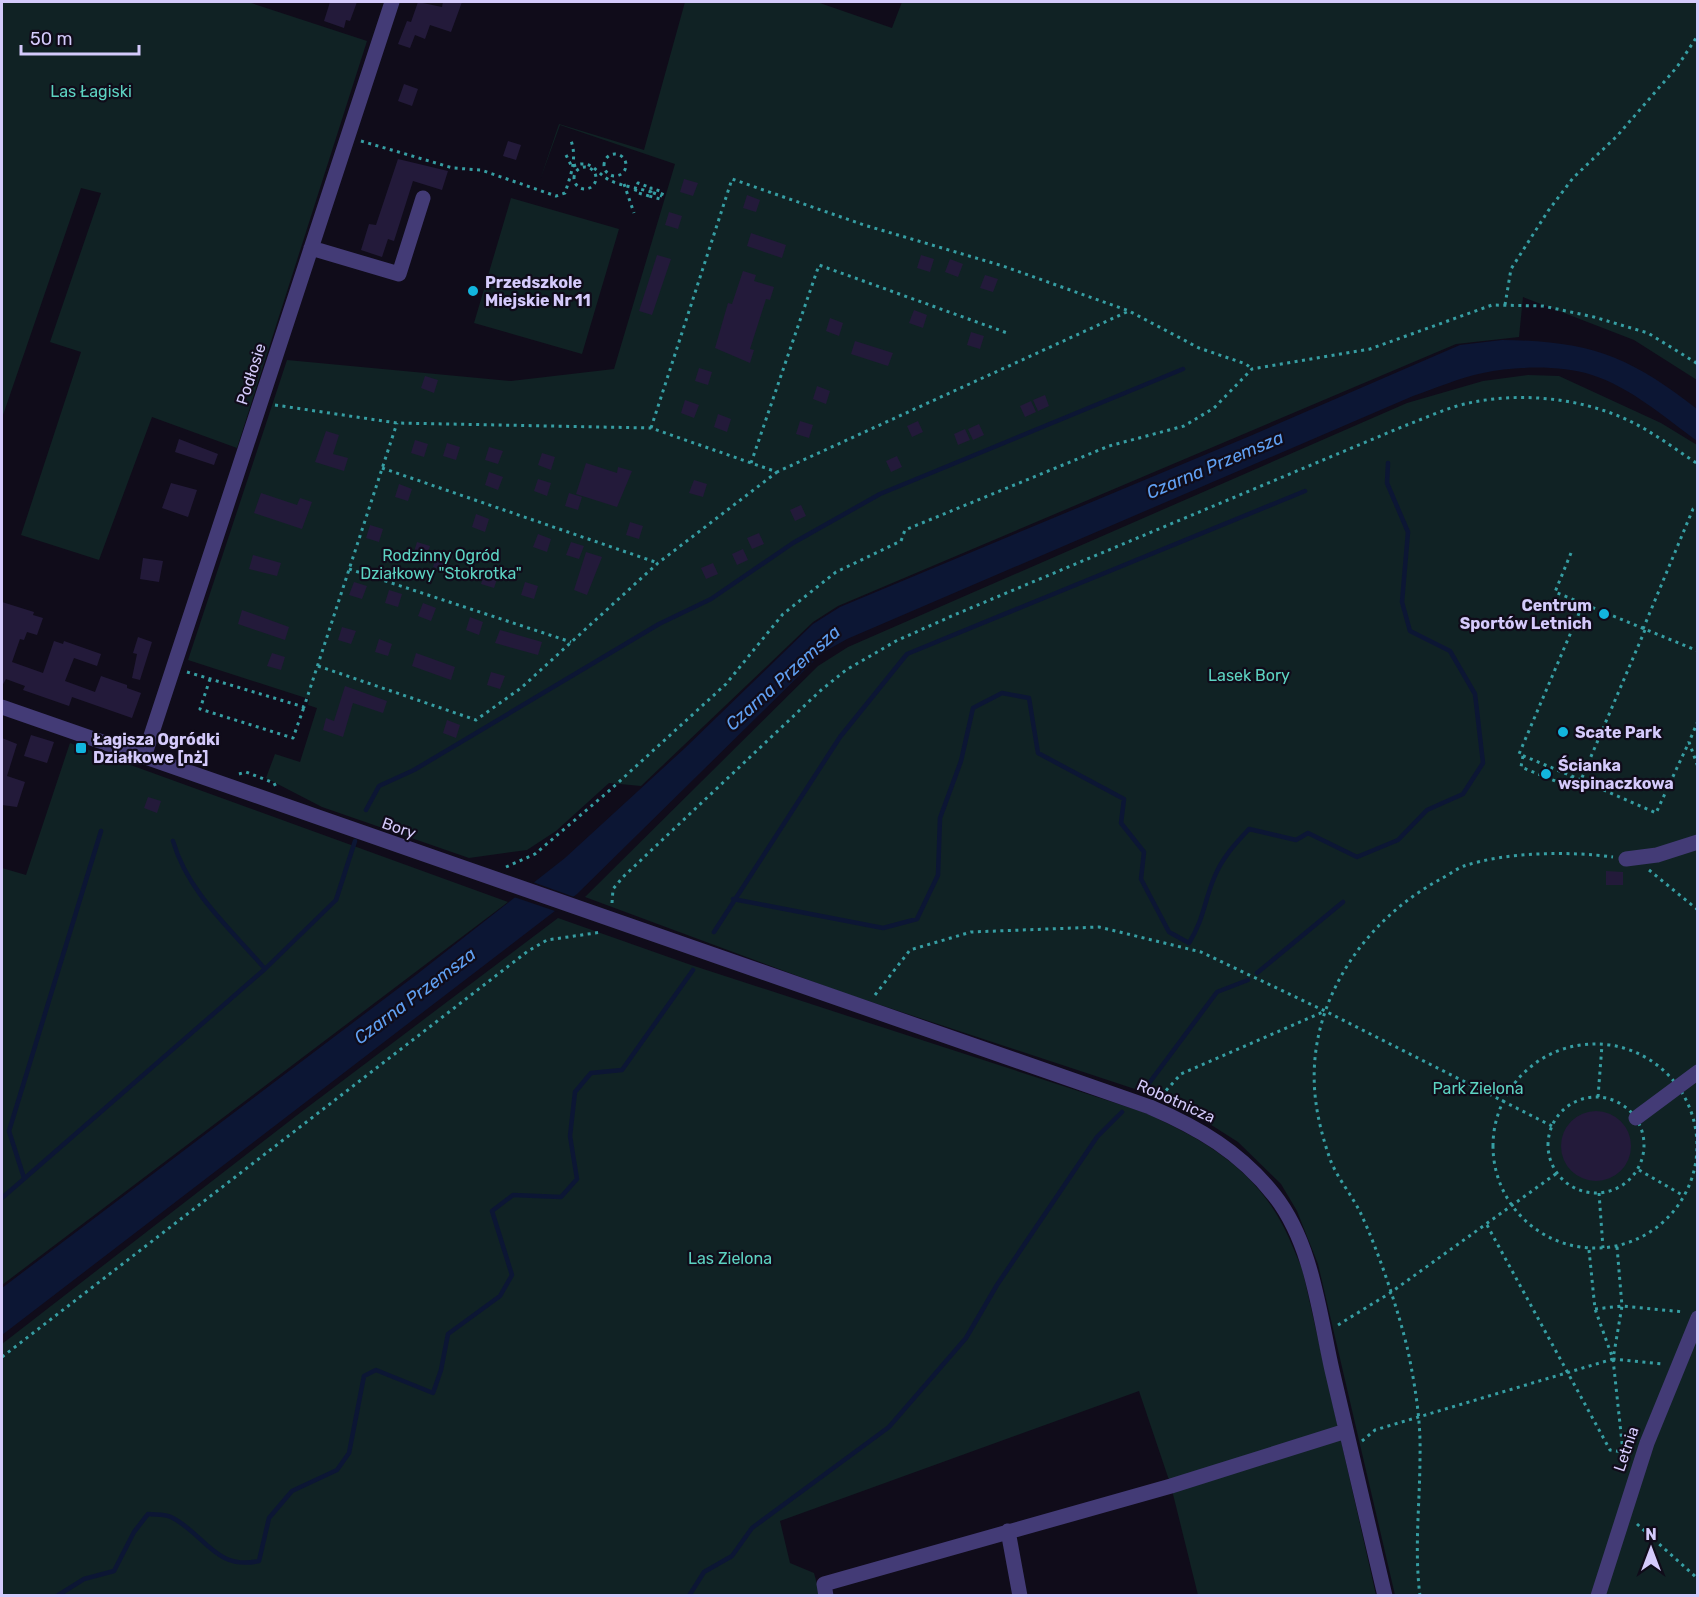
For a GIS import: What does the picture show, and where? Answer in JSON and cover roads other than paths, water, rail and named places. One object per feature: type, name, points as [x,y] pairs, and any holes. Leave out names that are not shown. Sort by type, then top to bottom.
[{"type":"street","name":"Podłosie","points":[[144,757],[392,2]]},
{"type":"street","points":[[311,248],[399,274],[423,198]]},
{"type":"street","name":"Bory","points":[[2,707],[786,980]]},
{"type":"street","points":[[1626,859],[1657,855],[1698,843]]},
{"type":"street","name":"Robotnicza","points":[[786,980],[1150,1107],[1191,1125],[1242,1160],[1275,1196],[1292,1222],[1306,1259],[1385,1596]]},
{"type":"street","points":[[1636,1118],[1698,1072]]},
{"type":"street","name":"Letnia","points":[[1598,1596],[1636,1474],[1677,1366],[1692,1315]]},
{"type":"street","points":[[826,1596],[824,1584],[1008,1530],[1348,1438]]},
{"type":"street","points":[[1008,1530],[1020,1596]]},
{"type":"water","name":"Czarna Przemsza","points":[[1502,340],[1533,341],[1584,348],[1629,364],[1697,409],[1697,441],[1634,395],[1592,375],[1566,369],[1538,368],[1483,373],[1413,396],[847,639],[822,653],[577,894],[2,1335],[2,1288],[416,975],[565,858],[685,748],[813,624],[840,607],[1250,436],[1460,345]]},
{"type":"waterway","points":[[366,810],[379,786],[414,770],[659,624],[711,599],[793,543],[880,494],[1183,369]]},
{"type":"waterway","points":[[733,899],[883,928],[917,919],[938,875],[940,818],[961,761],[973,708],[1002,693],[1029,698],[1038,753],[1124,799],[1121,823],[1144,852],[1141,879],[1169,932],[1189,943],[1198,926],[1217,871],[1229,852],[1249,829],[1296,840],[1308,833],[1357,857],[1398,840],[1427,810],[1463,794],[1483,763],[1475,694],[1450,651],[1410,631],[1402,602],[1408,532],[1387,483],[1388,463]]},
{"type":"waterway","points":[[714,932],[840,737],[907,654],[1305,491]]},
{"type":"waterway","points":[[24,1178],[9,1131],[101,831]]},
{"type":"waterway","points":[[173,841],[180,860],[200,894],[265,969]]},
{"type":"waterway","points":[[2,1198],[265,969],[336,900],[355,841]]},
{"type":"waterway","points":[[1257,973],[1343,902]]},
{"type":"waterway","points":[[57,1596],[84,1579],[114,1571],[134,1532],[148,1514],[171,1517],[211,1549],[231,1561],[244,1563],[259,1561],[269,1518],[292,1491],[337,1470],[349,1453],[364,1376],[376,1370],[433,1393],[441,1370],[448,1334],[500,1296],[512,1275],[492,1211],[513,1195],[561,1197],[577,1179],[570,1136],[575,1092],[591,1073],[622,1070],[693,970]]},
{"type":"waterway","points":[[1144,1090],[1217,992],[1248,980]]},
{"type":"waterway","points":[[689,1596],[704,1572],[732,1556],[752,1528],[889,1427],[966,1338],[997,1285],[1097,1137],[1122,1112]]},
{"type":"place","name":"Przedszkole Miejskie Nr 11","points":[[473,291]]},
{"type":"place","name":"Centrum Sportów Letnich","points":[[1604,614]]},
{"type":"place","name":"Scate Park","points":[[1563,732]]},
{"type":"place","name":"Łagisza Ogródki Działkowe [nż]","points":[[81,748]]},
{"type":"place","name":"Ścianka wspinaczkowa","points":[[1546,774]]},
{"type":"park label","name":"Las Łagiski","points":[[91,91]]},
{"type":"park label","name":"Rodzinny Ogród Działkowy \"Stokrotka\"","points":[[441,564]]},
{"type":"park label","name":"Lasek Bory","points":[[1249,675]]},
{"type":"park label","name":"Park Zielona","points":[[1478,1088]]},
{"type":"park label","name":"Las Zielona","points":[[730,1258]]}]
